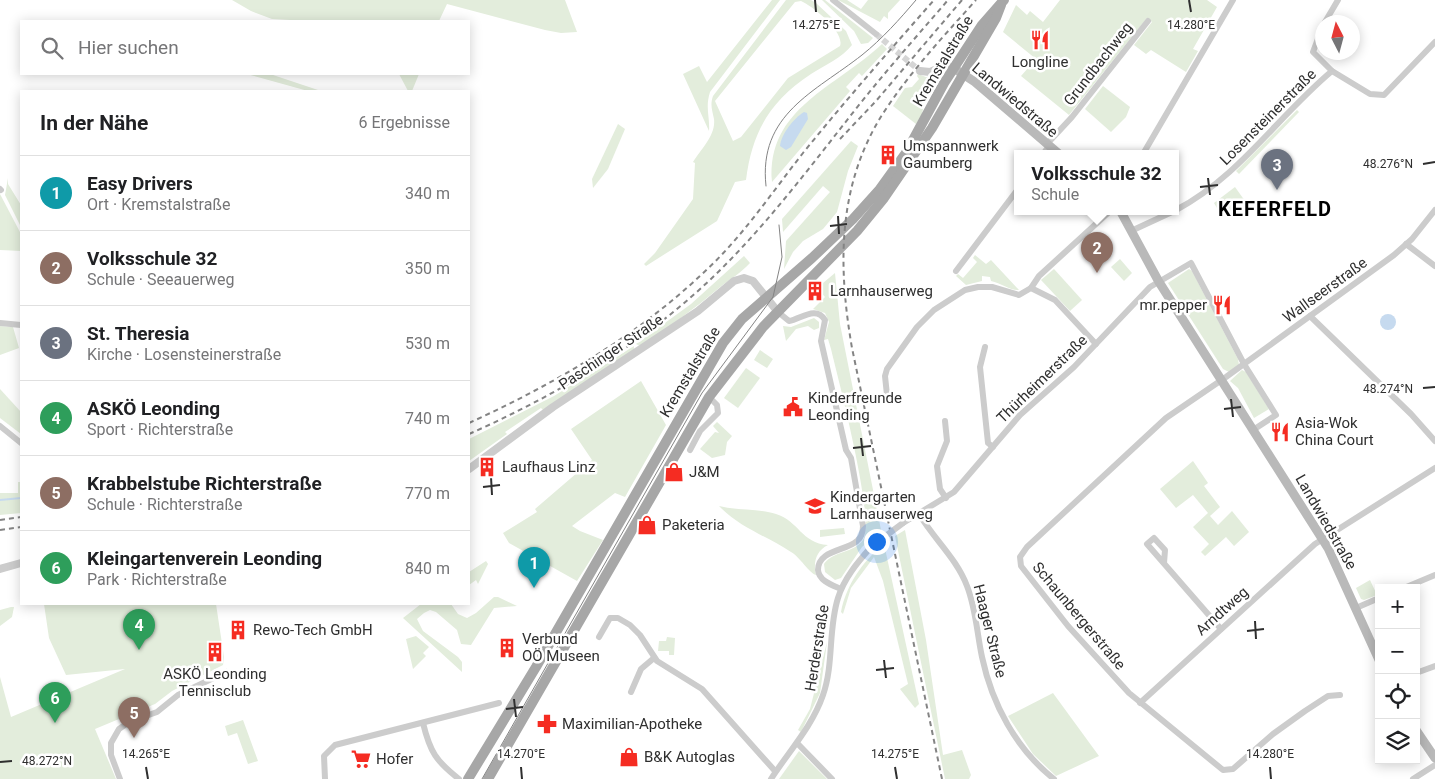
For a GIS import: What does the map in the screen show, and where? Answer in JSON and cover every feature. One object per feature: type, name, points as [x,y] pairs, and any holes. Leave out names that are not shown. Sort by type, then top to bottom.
[{"type":"main road","name":"Kremstalstraße","points":[[488,779],[709,397],[735,360],[778,312],[851,237],[884,198],[924,140],[958,71],[990,14],[1003,1]]},
{"type":"main road","name":"Kremstalstraße","points":[[468,779],[541,659],[715,355],[738,323],[853,219],[880,189],[958,71]]},
{"type":"main road","name":"Landwiedstraße","points":[[958,71],[1054,150]]},
{"type":"main road","name":"Landwiedstraße","points":[[1123,215],[1159,282],[1322,538],[1375,651]]},
{"type":"main road","points":[[1420,736],[1435,758]]},
{"type":"street","points":[[833,0],[876,34]]},
{"type":"street","points":[[1145,150],[1233,0]]},
{"type":"street","points":[[1329,15],[1338,0]]},
{"type":"street","name":"Grundbachweg","points":[[1045,150],[1148,21]]},
{"type":"street","points":[[1332,71],[1370,94],[1384,95],[1435,42]]},
{"type":"street","name":"Losensteinerstraße","points":[[1179,208],[1200,196],[1230,172],[1332,71],[1320,60]]},
{"type":"street","points":[[920,71],[930,72],[945,65],[958,71]]},
{"type":"street","points":[[956,271],[1014,194]]},
{"type":"street","name":"Wallseerstraße","points":[[1222,380],[1406,244],[1435,210]]},
{"type":"street","points":[[886,395],[885,376],[887,369],[916,327],[934,310],[958,294],[972,288],[992,287],[1019,294],[1031,288],[1039,276],[1106,215]]},
{"type":"street","points":[[1131,231],[1166,215]]},
{"type":"street","points":[[1406,244],[1435,266]]},
{"type":"street","points":[[1159,282],[1191,263],[1244,364],[1276,415],[1253,430]]},
{"type":"street","name":"Paschinger Straße","points":[[470,467],[553,407],[698,311],[734,281],[744,278],[753,281],[767,298]]},
{"type":"street","name":"Thürheimerstraße","points":[[871,547],[904,523],[946,498],[959,487],[1020,415],[1096,344],[1150,287],[1159,282]]},
{"type":"street","points":[[1031,288],[1054,300],[1096,344]]},
{"type":"street","points":[[767,298],[778,312],[789,321],[814,312],[821,314],[824,320],[822,341],[846,450],[851,458],[863,526],[862,535],[856,542],[824,556],[819,563],[818,572],[822,579],[841,589]]},
{"type":"street","points":[[1310,316],[1412,414],[1435,442]]},
{"type":"street","points":[[0,323],[20,325]]},
{"type":"street","points":[[985,347],[980,367],[988,444],[993,447]]},
{"type":"street","name":"Schaunbergerstraße","points":[[1222,380],[1153,428],[1030,544],[1020,557],[1021,566],[1068,626],[1140,703],[1223,770],[1228,771],[1305,711],[1328,696],[1340,694]]},
{"type":"street","points":[[690,450],[700,431],[718,413],[718,405],[709,397]]},
{"type":"street","points":[[945,421],[947,441],[938,466],[940,489],[946,498]]},
{"type":"street","points":[[0,426],[20,442]]},
{"type":"street","name":"Arndtweg","points":[[1140,703],[1322,538],[1435,468]]},
{"type":"street","name":"Haager Straße","points":[[919,514],[947,553],[967,586],[985,670],[1005,720],[1026,752],[1052,779]]},
{"type":"street","name":"Herderstraße","points":[[771,779],[812,720],[825,690],[835,608],[841,589],[871,547]]},
{"type":"street","points":[[0,570],[20,563]]},
{"type":"street","points":[[1164,563],[1221,629]]},
{"type":"street","points":[[1414,584],[1435,575]]},
{"type":"street","points":[[1356,608],[1375,600]]},
{"type":"street","points":[[599,638],[608,620],[618,618],[640,635],[654,658],[661,665],[702,689],[776,772]]},
{"type":"street","points":[[631,692],[641,669],[654,658]]},
{"type":"street","points":[[1420,672],[1435,666]]},
{"type":"street","points":[[120,779],[111,755],[113,737],[119,729],[129,722],[157,712],[178,695],[226,672]]},
{"type":"street","points":[[325,779],[323,761],[331,747],[499,704]]},
{"type":"street","points":[[423,723],[432,753],[441,765],[459,779]]},
{"type":"street","points":[[797,743],[832,779]]},
{"type":"street","points":[[1412,779],[1435,765]]},
{"type":"green space","points":[[232,0],[565,0],[577,32],[561,33],[545,30],[447,4],[439,20],[290,20],[272,19],[251,11]]},
{"type":"green space","points":[[772,0],[780,0],[710,92],[708,107],[709,131],[683,74],[699,66],[707,82]]},
{"type":"green space","points":[[786,0],[811,0],[816,3],[846,31],[852,45],[838,58],[797,84],[774,107],[758,132],[746,180],[735,182],[717,221],[646,266],[644,264],[655,253],[693,199],[695,163],[693,162],[713,131],[714,119],[711,105],[713,96]],"holes":[[[801,1],[833,27],[838,34],[840,46],[788,78],[741,137],[733,141],[715,101],[795,2]]]},
{"type":"green space","points":[[822,0],[825,0],[873,38],[868,43],[861,44],[854,31]]},
{"type":"green space","points":[[838,0],[847,0],[861,9],[868,0],[900,0],[888,13],[888,19],[884,16],[880,22]]},
{"type":"green space","points":[[1060,0],[1207,0],[1217,7],[1193,49],[1198,51],[1186,72],[1151,50],[1146,54],[1134,45],[1152,22],[1147,18],[1069,115],[1021,76],[1036,59],[1003,32],[1016,5],[1027,15],[1030,11],[1043,22]]},
{"type":"green space","points":[[882,44],[887,49],[862,76],[859,73],[846,87],[850,91],[772,182],[773,157],[780,135],[792,117],[808,101]]},
{"type":"green space","points":[[918,74],[926,77],[937,74],[926,94],[922,114],[916,124],[893,106],[905,88],[912,87],[919,79]]},
{"type":"green space","points":[[251,75],[273,75],[318,90],[304,90]]},
{"type":"green space","points":[[400,75],[419,75],[412,90],[407,90]]},
{"type":"green space","points":[[1103,86],[1130,107],[1126,117],[1111,132],[1085,109]]},
{"type":"green space","points":[[1297,110],[1299,112],[1239,174],[1236,171]]},
{"type":"green space","points":[[618,124],[625,129],[608,169],[593,188],[592,179]]},
{"type":"green space","points":[[851,141],[858,146],[848,171],[837,212],[823,229],[803,241],[793,252],[784,269],[786,241],[830,192],[823,186],[783,232],[782,219]]},
{"type":"green space","points":[[8,178],[8,184],[20,203],[20,225],[5,195]]},
{"type":"green space","points":[[1235,187],[1250,208],[1231,213],[1229,206],[1217,208],[1214,203]]},
{"type":"green space","points":[[0,194],[20,232],[20,251],[0,250]]},
{"type":"green space","points":[[975,255],[986,264],[991,260],[1019,290],[991,281],[990,277],[982,276],[982,281],[966,285],[956,276],[958,274],[963,278],[977,262],[973,258]]},
{"type":"green space","points":[[744,256],[750,263],[739,273],[661,332],[640,346],[636,344],[691,304]]},
{"type":"green space","points":[[1120,259],[1132,273],[1124,281],[1111,267]]},
{"type":"green space","points":[[1054,269],[1082,300],[1070,311],[1041,280]]},
{"type":"green space","points":[[1189,269],[1192,271],[1238,359],[1239,365],[1229,372],[1223,369],[1168,283]]},
{"type":"green space","points":[[835,273],[840,324],[881,530],[862,547],[841,578],[835,580],[825,572],[824,564],[833,557],[859,544],[863,540],[866,528],[860,479],[848,417],[828,339],[824,340],[829,322],[825,313],[813,309],[825,297],[817,288]]},
{"type":"green space","points":[[814,318],[819,322],[819,328],[814,330],[808,326],[796,329],[786,341],[783,326],[791,327]]},
{"type":"green space","points":[[0,326],[13,327],[19,348],[0,355]]},
{"type":"green space","points":[[634,346],[634,350],[543,410],[541,408],[505,432],[507,434],[470,460],[470,438],[554,396]]},
{"type":"green space","points":[[760,350],[773,359],[767,368],[754,360]]},
{"type":"green space","points":[[746,368],[760,378],[738,408],[724,398]]},
{"type":"green space","points":[[1242,370],[1246,372],[1269,409],[1254,418],[1238,388],[1230,381]]},
{"type":"green space","points":[[641,381],[666,425],[625,497],[615,493],[572,526],[603,540],[577,581],[509,543],[503,533],[537,512],[535,509],[592,460],[571,429]]},
{"type":"green space","points":[[0,389],[20,411],[20,433],[0,418]]},
{"type":"green space","points":[[717,422],[732,436],[727,442],[725,455],[712,458],[700,449],[715,432],[719,433],[713,426]]},
{"type":"green space","points":[[1193,461],[1208,483],[1204,486],[1220,507],[1210,516],[1218,525],[1232,511],[1249,532],[1234,546],[1226,537],[1205,556],[1201,552],[1209,544],[1193,527],[1208,513],[1193,495],[1176,508],[1160,489]]},
{"type":"green space","points":[[18,482],[20,482],[20,513],[0,515],[0,493],[18,493]]},
{"type":"green space","points":[[719,506],[776,514],[784,517],[812,540],[828,545],[816,557],[816,575],[794,554],[745,526]]},
{"type":"green space","points":[[844,528],[845,534],[820,537],[820,530]]},
{"type":"green space","points":[[905,530],[926,640],[943,755],[962,750],[971,775],[969,779],[945,779],[895,536]]},
{"type":"green space","points":[[884,544],[919,704],[915,708],[900,689],[908,684],[883,581],[874,557],[851,588],[843,614],[841,612],[843,602],[856,574]]},
{"type":"green space","points":[[486,561],[488,564],[478,584],[476,580],[470,584],[470,571]]},
{"type":"green space","points":[[1370,580],[1375,591],[1375,596],[1364,600],[1361,599],[1356,588]]},
{"type":"green space","points":[[494,597],[517,606],[494,608],[471,645],[461,644],[457,630],[436,612],[430,610],[417,619],[423,631],[458,657],[462,662],[462,672],[403,618],[420,605],[452,605],[458,614],[467,618],[476,613]]},
{"type":"green space","points":[[44,605],[216,605],[224,657],[223,665],[172,691],[155,704],[95,729],[116,779],[0,779],[0,677],[11,717],[125,669],[66,675],[49,638]]},
{"type":"green space","points":[[14,607],[12,617],[0,626],[0,610]]},
{"type":"green space","points":[[416,636],[429,647],[423,653],[426,656],[413,669],[406,639]]},
{"type":"green space","points":[[667,637],[675,638],[674,655],[669,655],[669,651],[658,651],[659,641],[666,641]]},
{"type":"green space","points":[[827,642],[820,693],[801,732],[798,730],[810,709]]},
{"type":"green space","points":[[1053,693],[1099,756],[1056,776],[1033,754],[1008,716]]},
{"type":"green space","points":[[243,720],[258,761],[248,764],[237,733],[228,736],[225,726]]},
{"type":"green space","points":[[799,751],[827,779],[779,779]]},
{"type":"water","points":[[804,112],[807,113],[808,119],[791,147],[786,150],[780,146],[783,136],[792,122]]},
{"type":"water","points":[[1388,314],[1394,316],[1396,322],[1394,328],[1388,330],[1382,328],[1380,322],[1382,316]]},
{"type":"waterway","points":[[0,500],[20,498]]},
{"type":"tunnel","points":[[876,34],[920,71]]},
{"type":"tram line","points":[[766,186],[766,161],[771,140],[780,123],[793,107],[877,42],[916,0]]},
{"type":"tram line","points":[[482,779],[702,393],[773,297],[782,257],[779,225]]},
{"type":"railway","points":[[470,423],[531,393],[591,358],[648,319],[701,275],[742,232],[803,153],[934,0]]},
{"type":"railway","points":[[470,434],[502,419],[598,366],[658,324],[713,277],[769,217],[878,82],[948,0]]},
{"type":"railway","points":[[840,139],[876,101],[962,0]]},
{"type":"railway","points":[[942,779],[852,348],[847,318],[843,258],[849,199],[856,170],[867,142],[882,115],[903,85],[976,0]]},
{"type":"railway","points":[[0,520],[20,517]]},
{"type":"railway","points":[[0,530],[20,527]]},
{"type":"place","name":"Longline","points":[[1040,40]]},
{"type":"place","name":"Umspannwerk Gaumberg","points":[[888,155]]},
{"type":"place","name":"St. Theresia","points":[[1277,190]]},
{"type":"place","name":"Volksschule 32","points":[[1097,273]]},
{"type":"place","name":"Larnhauserweg","points":[[815,291]]},
{"type":"place","name":"mr.pepper","points":[[1222,305]]},
{"type":"place","name":"Kinderfreunde Leonding","points":[[793,407]]},
{"type":"place","name":"Asia-Wok China Court","points":[[1280,432]]},
{"type":"place","name":"Laufhaus Linz","points":[[487,467]]},
{"type":"place","name":"J&M","points":[[674,472]]},
{"type":"place","name":"Kindergarten Larnhauserweg","points":[[815,506]]},
{"type":"place","name":"Paketeria","points":[[647,525]]},
{"type":"place","name":"Easy Drivers","points":[[534,588]]},
{"type":"place","name":"Rewo-Tech GmbH","points":[[238,630]]},
{"type":"place","name":"Verbund OÖ Museen","points":[[507,648]]},
{"type":"place","name":"ASKÖ Leonding","points":[[139,650]]},
{"type":"place","name":"ASKÖ Leonding Tennisclub","points":[[215,652]]},
{"type":"place","name":"Kleingartenverein Leonding","points":[[55,723]]},
{"type":"place","name":"Maximilian-Apotheke","points":[[547,724]]},
{"type":"place","name":"Krabbelstube Richterstraße","points":[[134,738]]},
{"type":"place","name":"B&K Autoglas","points":[[629,757]]},
{"type":"place","name":"Hofer","points":[[361,759]]},
{"type":"district","name":"KEFERFELD","points":[[1275,209]]}]
